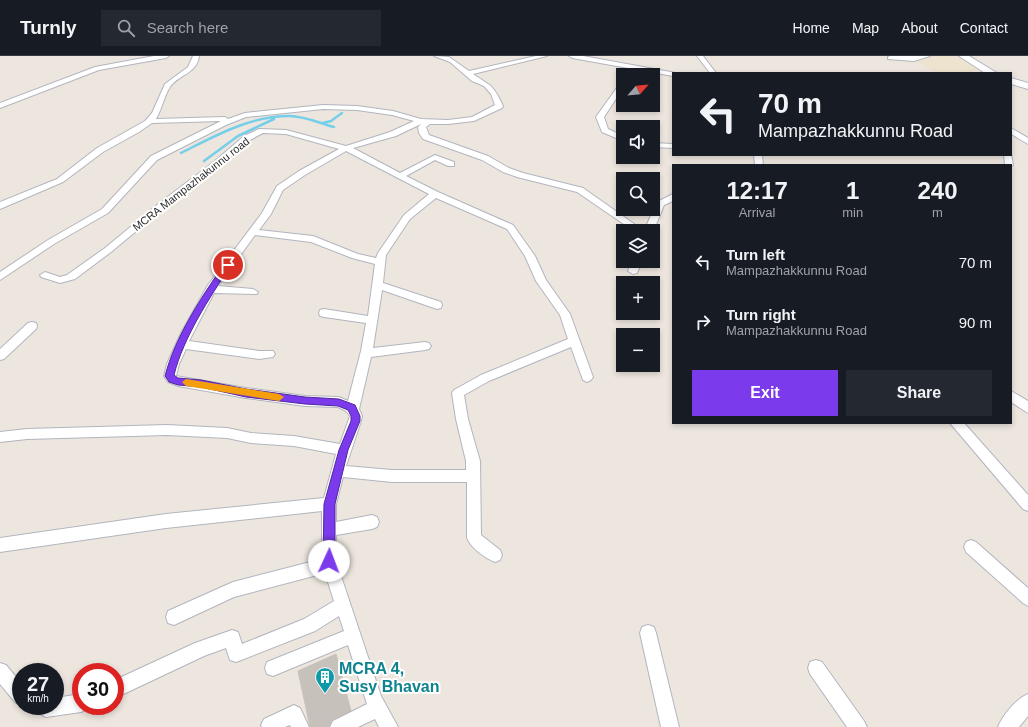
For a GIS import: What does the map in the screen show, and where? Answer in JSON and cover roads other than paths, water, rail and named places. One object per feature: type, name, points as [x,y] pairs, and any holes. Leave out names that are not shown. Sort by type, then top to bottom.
[{"type":"street","points":[[0,106],[97,68],[120,62],[166,56]]},
{"type":"street","points":[[0,206],[19,197],[52,185],[74,172],[101,150],[151,120],[156,115],[167,87],[172,81],[190,69],[196,60],[196,56]]},
{"type":"street","points":[[151,120],[208,120],[292,109],[342,107],[393,113],[424,121],[448,122],[474,119],[499,106],[492,91],[486,85],[471,77],[469,73],[454,62],[441,56],[437,56]]},
{"type":"street","points":[[469,73],[544,56]]},
{"type":"street","points":[[572,56],[672,74]]},
{"type":"street","points":[[700,56],[712,72]]},
{"type":"street","points":[[890,58],[914,59],[927,56]]},
{"type":"street","points":[[963,56],[987,72]]},
{"type":"street","points":[[1012,81],[1028,86]]},
{"type":"street","points":[[616,93],[600,117],[606,130],[616,136]]},
{"type":"street","points":[[0,277],[51,242],[105,211],[154,158],[198,135],[245,115]]},
{"type":"street","points":[[389,727],[374,700],[330,564],[329,504],[344,450],[355,421],[356,416],[352,411],[352,408],[339,402],[305,401],[246,393],[172,379],[170,376],[170,371],[182,344],[212,289],[266,214],[280,188],[302,173],[346,148],[393,134],[424,121]]},
{"type":"street","points":[[424,121],[422,127],[423,133],[426,137],[485,158],[506,170],[520,175],[580,190],[630,224]]},
{"type":"street","name":"MCRA Mampazhakunnu road","points":[[45,275],[60,280],[71,277],[108,250],[160,207],[218,163],[247,138],[262,131],[286,132],[346,148],[435,194],[510,227],[530,256],[541,281],[565,314],[587,377]]},
{"type":"street","points":[[1012,131],[1028,142]]},
{"type":"street","points":[[660,145],[672,146]]},
{"type":"street","points":[[400,176],[435,157],[451,164]]},
{"type":"street","points":[[352,411],[366,353],[378,285],[381,255],[407,217],[435,194]]},
{"type":"street","points":[[652,224],[660,204],[672,198]]},
{"type":"street","points":[[252,232],[313,239],[355,256],[380,262]]},
{"type":"street","points":[[378,285],[437,305]]},
{"type":"street","points":[[212,289],[253,292]]},
{"type":"street","points":[[324,313],[372,320]]},
{"type":"street","points":[[0,356],[32,326]]},
{"type":"street","points":[[495,555],[474,538],[473,462],[462,419],[458,393],[485,378],[575,341]]},
{"type":"street","points":[[182,344],[259,355],[269,354]]},
{"type":"street","points":[[366,353],[425,346]]},
{"type":"street","points":[[1012,397],[1028,408]]},
{"type":"street","points":[[957,424],[1028,504]]},
{"type":"street","points":[[0,437],[27,434],[167,430],[227,433],[251,438],[294,441],[344,450]]},
{"type":"street","points":[[338,471],[392,476],[472,476]]},
{"type":"street","points":[[0,545],[166,521],[329,504]]},
{"type":"street","points":[[329,530],[372,522]]},
{"type":"street","points":[[971,547],[1028,598]]},
{"type":"street","points":[[174,617],[233,590],[330,564]]},
{"type":"street","points":[[124,685],[201,649],[232,638],[236,654],[309,625],[343,605]]},
{"type":"street","points":[[648,633],[670,727]]},
{"type":"street","points":[[273,668],[353,635]]},
{"type":"street","points":[[816,668],[858,727]]},
{"type":"street","points":[[0,671],[12,685]]},
{"type":"street","points":[[1007,727],[1028,703]]},
{"type":"street","points":[[339,727],[378,708]]},
{"type":"street","points":[[270,725],[294,714],[300,727]]},
{"type":"waterway","points":[[323,123],[331,121],[342,113]]},
{"type":"waterway","points":[[181,153],[233,128],[260,119],[289,116],[300,117],[334,127]]},
{"type":"waterway","points":[[204,161],[238,136],[274,119]]},
{"type":"place","name":"MCRA 4, Susy Bhavan","points":[[325,694]]}]
